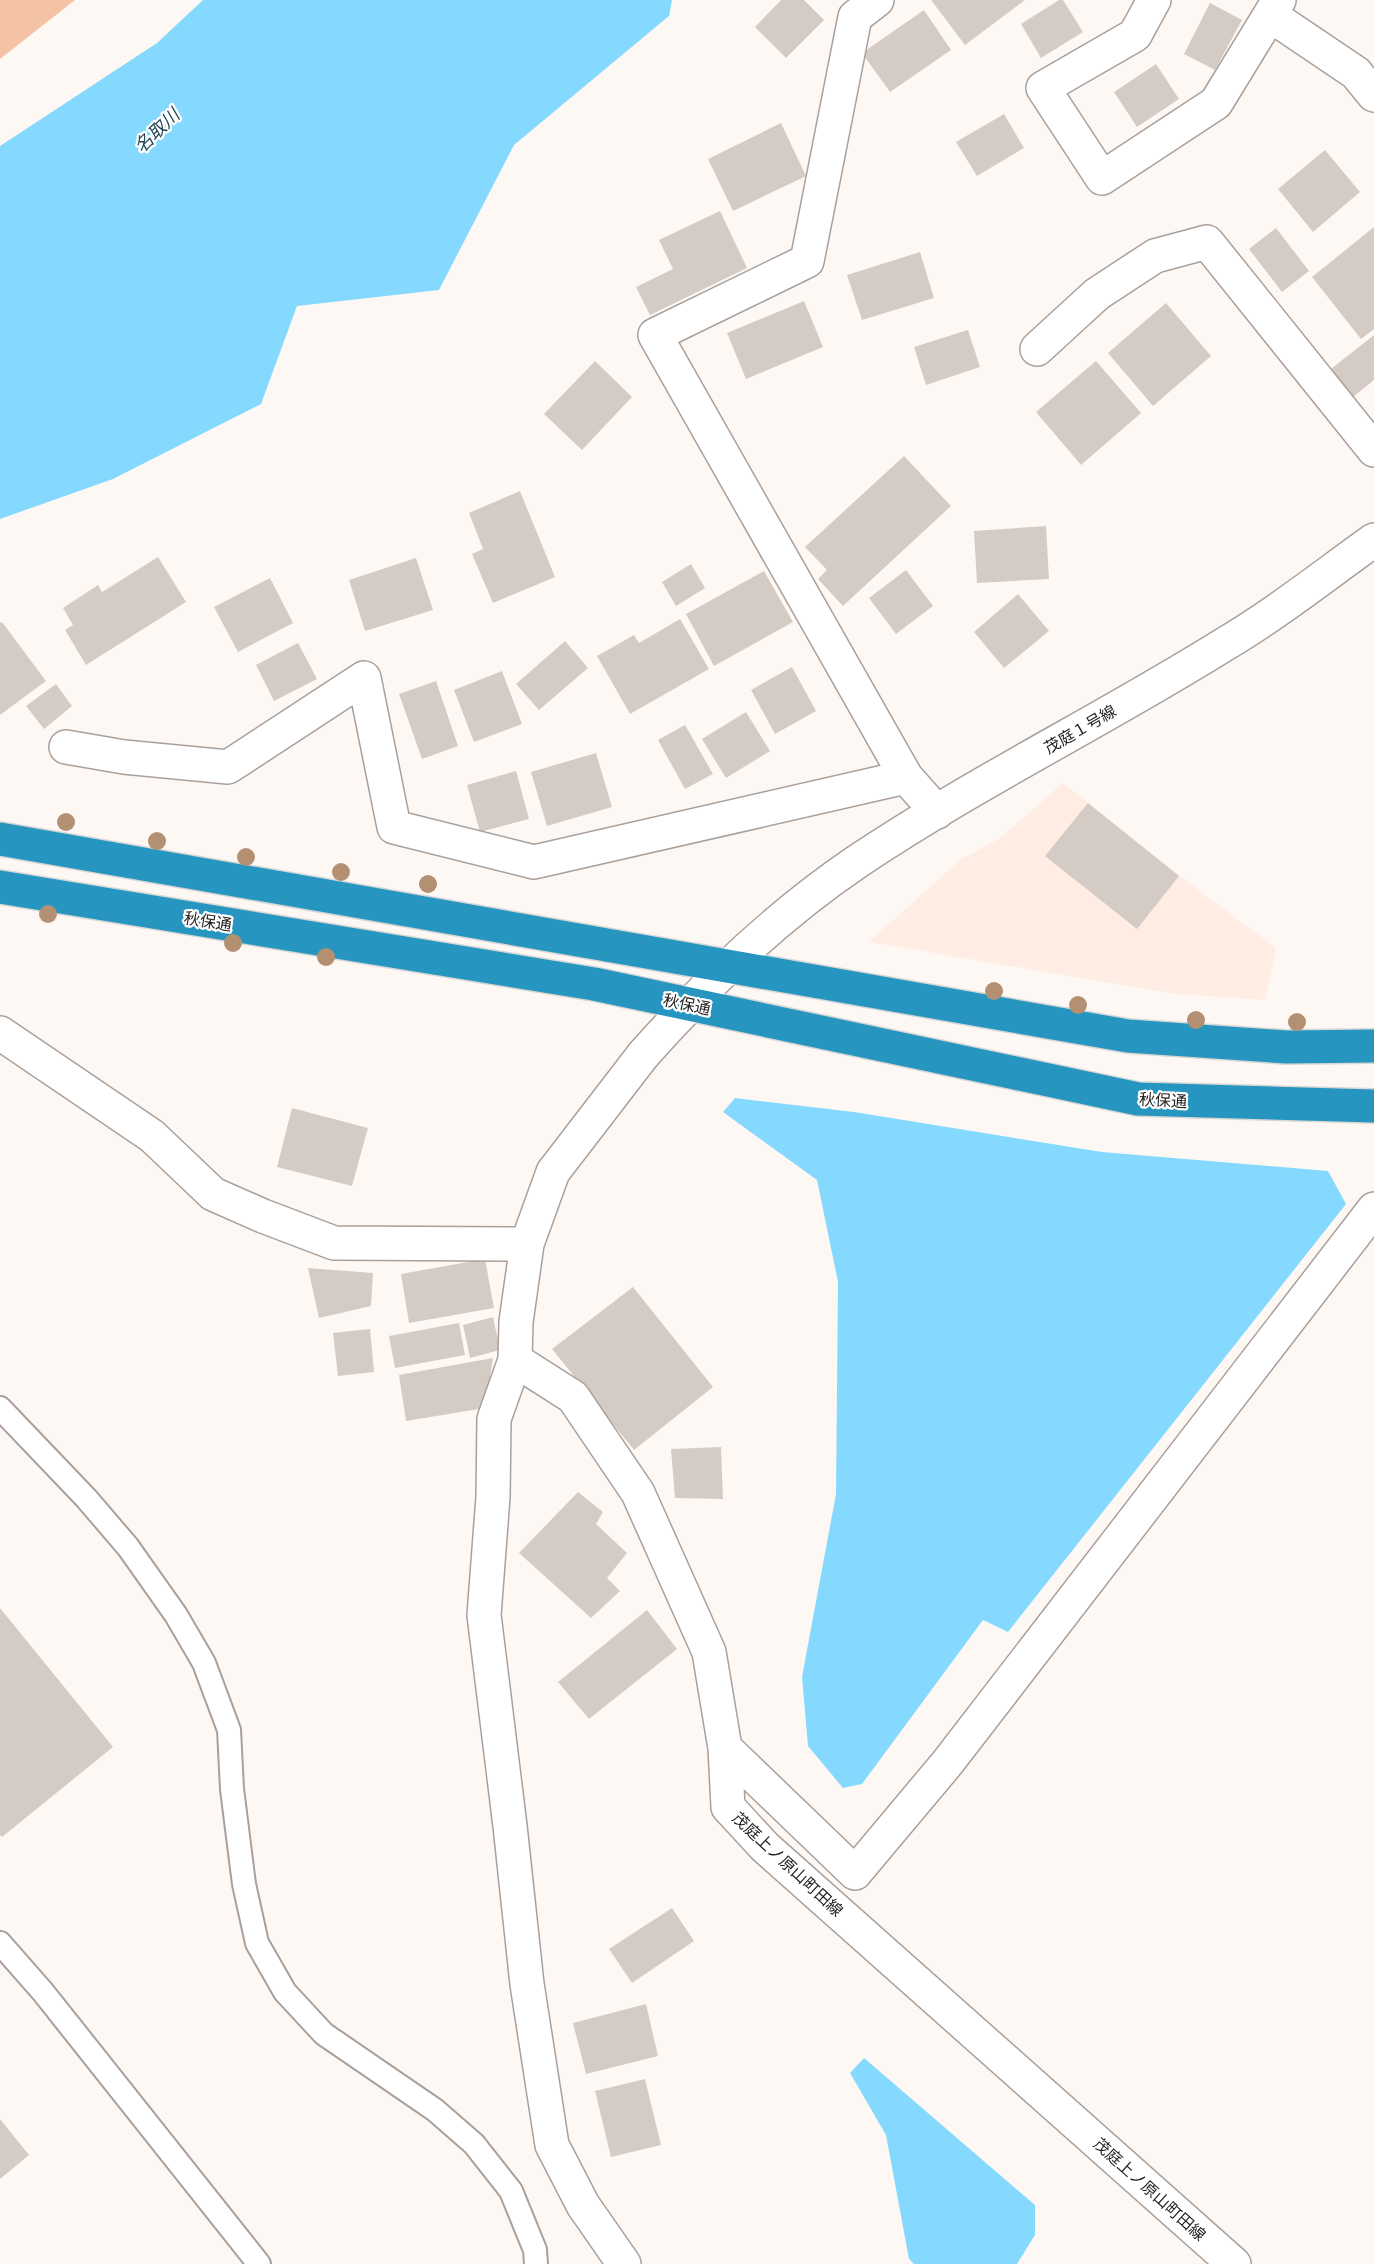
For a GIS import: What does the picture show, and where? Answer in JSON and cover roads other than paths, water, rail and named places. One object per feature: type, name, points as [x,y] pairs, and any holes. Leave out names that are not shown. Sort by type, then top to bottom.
[{"type":"highway","points":[[0,839],[1128,1036],[1286,1047],[1374,1046]]},
{"type":"highway","name":"秋保通","points":[[0,887],[594,984],[1138,1099],[1374,1106]]},
{"type":"street","points":[[877,0],[855,17],[807,261],[655,335],[906,777],[937,812]]},
{"type":"street","points":[[1154,0],[1135,35],[1043,88],[1102,178],[1216,104],[1275,8],[1356,73],[1374,95]]},
{"type":"street","points":[[1037,349],[1097,294],[1155,256],[1207,242],[1374,450]]},
{"type":"street","name":"茂庭１号線","points":[[624,2264],[583,2205],[552,2145],[527,1984],[484,1615],[493,1497],[494,1419],[515,1360],[516,1322],[527,1244],[553,1173],[643,1055],[688,1004],[786,916],[857,862],[937,812],[1227,643],[1374,540]]},
{"type":"street","points":[[66,747],[124,757],[228,767],[364,678],[394,827],[534,862],[906,777]]},
{"type":"street","points":[[0,1032],[152,1136],[213,1194],[263,1216],[334,1243],[527,1244]]},
{"type":"street","points":[[725,1748],[855,1873],[948,1762],[1374,1209]]},
{"type":"street","name":"茂庭上ノ原山町田線","points":[[515,1360],[573,1396],[638,1493],[710,1652],[725,1748],[728,1807],[765,1847],[1234,2264]]},
{"type":"lane","points":[[0,1408],[86,1498],[128,1548],[176,1615],[204,1663],[229,1730],[232,1790],[241,1860],[257,1943],[285,1992],[324,2034],[435,2110],[474,2144],[511,2191],[535,2250],[536,2264]]},
{"type":"lane","points":[[0,1942],[50,2001],[259,2264]]},
{"type":"water","name":"名取川","points":[[203,0],[672,0],[669,16],[514,145],[439,290],[297,306],[261,404],[113,479],[0,519],[0,146],[157,43]]},
{"type":"water","points":[[735,1098],[854,1112],[1102,1152],[1328,1171],[1346,1204],[1008,1632],[983,1620],[862,1784],[843,1788],[808,1746],[802,1677],[836,1494],[838,1282],[817,1180],[723,1112]]},
{"type":"water","points":[[864,2058],[1035,2205],[1035,2235],[1017,2264],[914,2264],[909,2259],[886,2135],[850,2073]]}]
